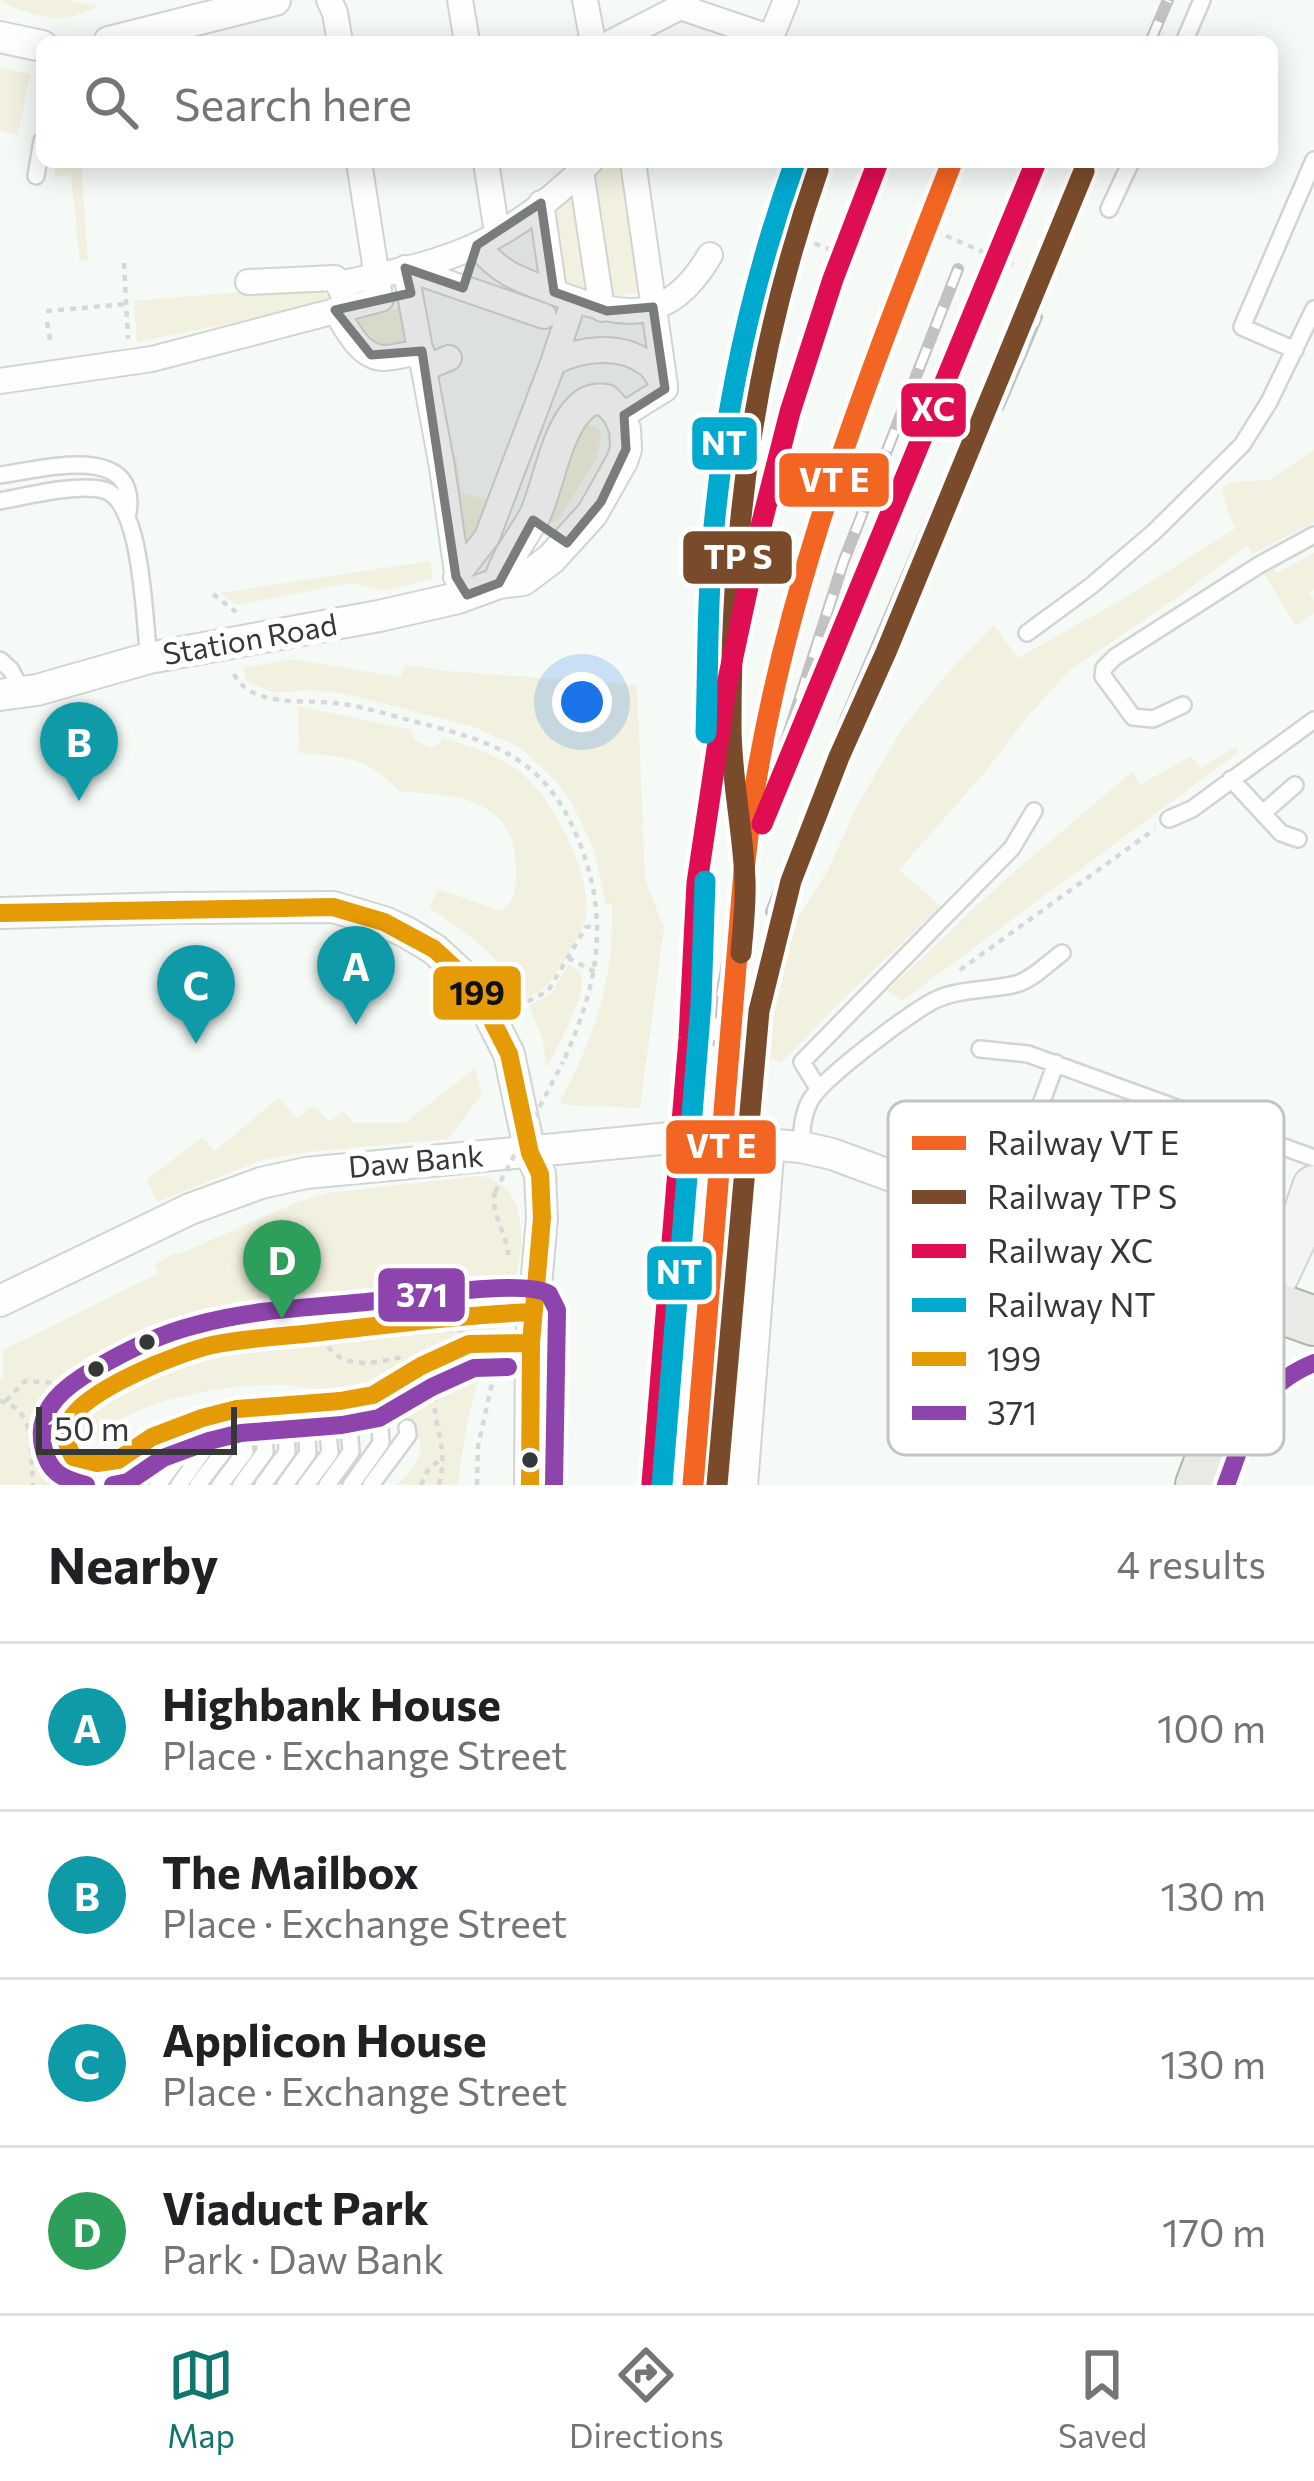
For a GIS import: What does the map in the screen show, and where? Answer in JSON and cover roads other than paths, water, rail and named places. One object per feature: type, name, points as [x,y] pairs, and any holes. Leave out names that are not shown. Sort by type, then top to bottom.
[{"type":"main road","points":[[1284,1269],[1310,1224]]},
{"type":"main road","points":[[1284,1311],[1314,1322]]},
{"type":"main road","points":[[1284,1350],[1314,1339]]},
{"type":"main road","points":[[1200,1485],[1211,1455]]},
{"type":"street","points":[[329,0],[339,36]]},
{"type":"street","points":[[460,0],[466,36]]},
{"type":"street","points":[[585,0],[592,36]]},
{"type":"street","points":[[772,36],[786,0]]},
{"type":"street","points":[[131,36],[258,2]]},
{"type":"street","points":[[624,36],[684,3],[761,36]]},
{"type":"street","points":[[0,38],[36,45]]},
{"type":"street","points":[[360,168],[379,288]]},
{"type":"street","points":[[486,168],[492,263],[559,310]]},
{"type":"street","points":[[0,381],[152,359],[408,280],[487,239],[568,184],[583,168]]},
{"type":"street","points":[[585,168],[602,309]]},
{"type":"street","points":[[634,168],[665,389]]},
{"type":"street","points":[[462,586],[487,537],[553,363],[559,310],[541,203]]},
{"type":"street","points":[[463,288],[487,239]]},
{"type":"street","points":[[408,280],[559,310],[628,312],[673,299],[703,254]]},
{"type":"street","points":[[248,282],[335,278],[362,349],[383,358],[432,360]]},
{"type":"street","points":[[408,280],[432,360],[442,467],[462,586]]},
{"type":"street","points":[[553,363],[570,353],[591,350],[628,354],[648,364],[665,389]]},
{"type":"street","points":[[499,583],[502,567],[532,520],[576,411],[598,398],[613,405],[620,417],[665,389]]},
{"type":"street","name":"Station Road","points":[[11,694],[149,658],[328,627],[462,586],[523,580],[567,543],[601,502],[622,461],[627,439],[620,417]]},
{"type":"street","points":[[532,520],[567,543]]},
{"type":"street","points":[[0,914],[333,907],[384,922],[434,950],[459,972],[480,997],[509,1054],[530,1153],[540,1174],[542,1218],[524,1324],[530,1485]]},
{"type":"street","name":"Daw Bank","points":[[0,1301],[232,1192],[306,1173],[681,1137],[801,1147],[888,1174]]},
{"type":"street","points":[[742,1485],[770,1143]]},
{"type":"lane","points":[[1187,36],[1202,0]]},
{"type":"lane","points":[[1295,350],[1242,327],[1314,160]]},
{"type":"lane","points":[[36,176],[37,168]]},
{"type":"lane","points":[[1109,209],[1128,168]]},
{"type":"lane","points":[[1027,633],[1123,559],[1242,445],[1269,402],[1314,309]]},
{"type":"lane","points":[[0,475],[89,464],[106,469],[126,484],[128,516]]},
{"type":"lane","points":[[0,501],[77,489],[112,494],[128,516],[144,592],[149,658]]},
{"type":"lane","points":[[1183,705],[1153,719],[1133,717],[1103,676],[1104,668],[1114,657],[1259,565],[1314,535]]},
{"type":"lane","points":[[0,660],[11,670],[11,694]]},
{"type":"lane","points":[[1169,819],[1192,809],[1314,720]]},
{"type":"lane","points":[[1231,779],[1281,833],[1298,839]]},
{"type":"lane","points":[[1263,813],[1295,785]]},
{"type":"lane","points":[[818,1088],[802,1062],[1012,848],[1034,811]]},
{"type":"lane","points":[[801,1147],[803,1118],[818,1088],[934,1000],[1021,983],[1062,953]]},
{"type":"lane","points":[[980,1049],[1028,1054],[1159,1101]]},
{"type":"lane","points":[[1042,1101],[1056,1063]]},
{"type":"lane","points":[[1284,1147],[1314,1158]]},
{"type":"lane","points":[[495,1348],[524,1324]]},
{"type":"lane","points":[[97,1463],[118,1460],[158,1434],[210,1415],[337,1401]]},
{"type":"lane","points":[[306,1485],[329,1453],[337,1401]]},
{"type":"lane","points":[[327,1485],[351,1452],[337,1401]]},
{"type":"lane","points":[[285,1485],[308,1453],[304,1403]]},
{"type":"lane","points":[[263,1485],[287,1452],[285,1404]]},
{"type":"lane","points":[[241,1485],[265,1452],[263,1406]]},
{"type":"lane","points":[[220,1485],[244,1452],[242,1408]]},
{"type":"lane","points":[[350,1485],[381,1443],[379,1409]]},
{"type":"lane","points":[[179,1485],[203,1451],[210,1415]]},
{"type":"lane","points":[[198,1485],[223,1452],[210,1415]]},
{"type":"lane","points":[[158,1485],[182,1452],[182,1425]]},
{"type":"lane","points":[[371,1485],[408,1435],[407,1428]]},
{"type":"lane","points":[[120,1485],[158,1434]]},
{"type":"lane","points":[[137,1485],[164,1449],[158,1434]]},
{"type":"railway","points":[[1153,36],[1168,0]]},
{"type":"railway","points":[[771,912],[847,715],[1081,168]]},
{"type":"railway","points":[[713,1040],[743,876],[843,563],[958,269]]},
{"type":"railway","points":[[999,406],[1037,317]]},
{"type":"rail line","name":"NT","points":[[706,733],[710,572],[723,450],[752,304],[793,168]]},
{"type":"rail line","name":"XC","points":[[652,1483],[689,1038],[697,883],[726,689],[790,412],[876,168]]},
{"type":"rail line","name":"XC","points":[[762,824],[1034,168]]},
{"type":"rail line","name":"NT","points":[[662,1485],[701,1003],[705,881]]},
{"type":"place","name":"The Mailbox","points":[[79,801]]},
{"type":"place","name":"Highbank House","points":[[356,1025]]},
{"type":"place","name":"Applicon House","points":[[196,1044]]},
{"type":"place","name":"Viaduct Park","points":[[282,1319]]}]
